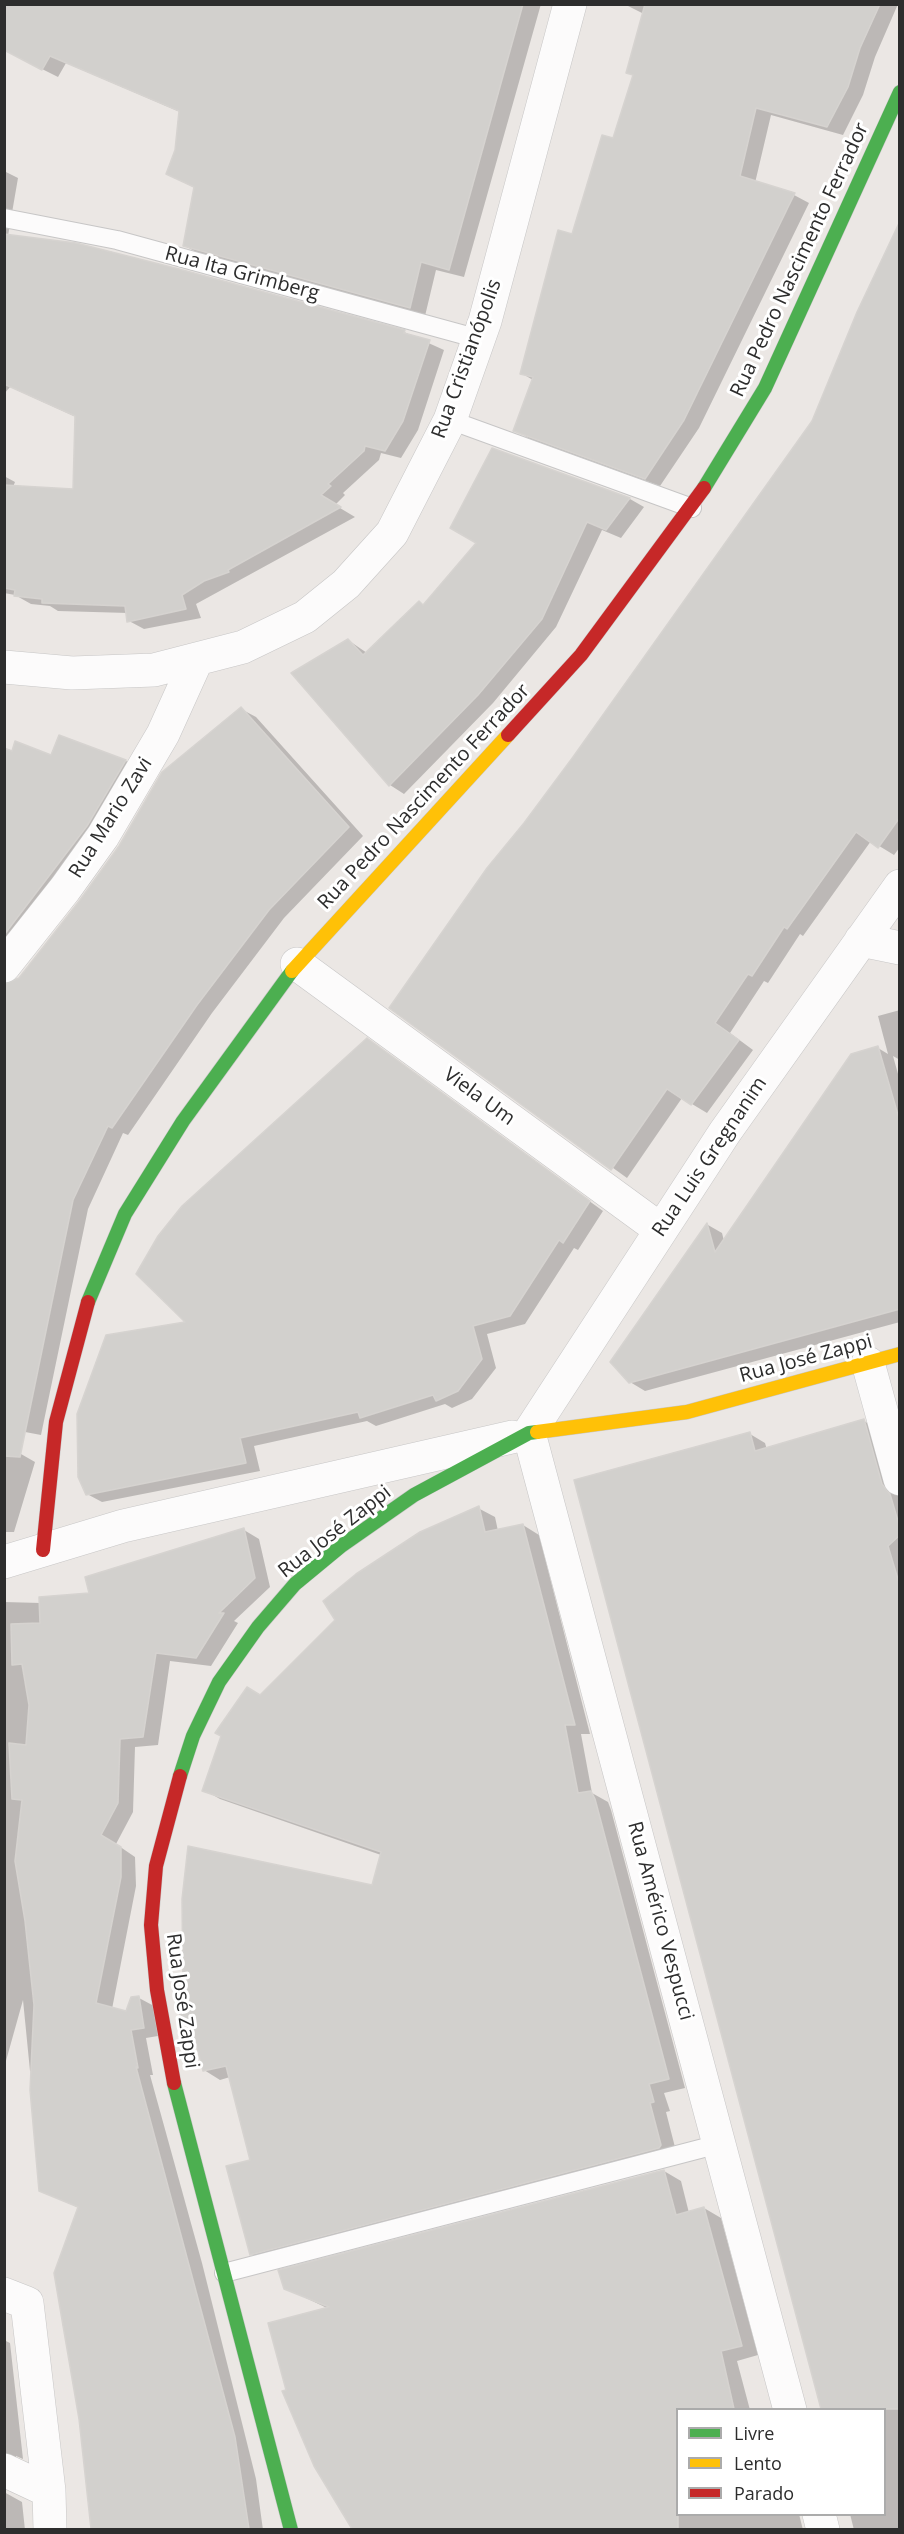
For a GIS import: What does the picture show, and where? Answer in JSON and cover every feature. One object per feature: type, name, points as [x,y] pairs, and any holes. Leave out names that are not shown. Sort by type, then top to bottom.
[{"type":"street","name":"Rua Cristianópolis","points":[[4,667],[72,673],[142,671],[243,647],[305,617],[346,584],[392,533],[450,420],[479,339],[570,4]]},
{"type":"street","name":"Rua Pedro Nascimento Ferrador","points":[[43,1550],[56,1422],[85,1309],[125,1214],[183,1121],[297,964],[581,655],[693,508],[765,388],[900,92]]},
{"type":"street","name":"Rua Mario Zavi","points":[[4,966],[65,889],[103,836],[163,734],[197,659]]},
{"type":"street","name":"Rua Luis Gregnanim","points":[[529,1433],[725,1132],[900,886]]},
{"type":"street","points":[[861,940],[900,948]]},
{"type":"street","name":"Viela Um","points":[[297,964],[661,1230]]},
{"type":"street","name":"Rua José Zappi","points":[[291,2529],[167,2054],[157,1990],[152,1925],[156,1866],[172,1799],[193,1736],[219,1682],[258,1627],[295,1584],[341,1546],[414,1495],[529,1433],[687,1412],[900,1354]]},
{"type":"street","points":[[868,1363],[900,1479]]},
{"type":"street","points":[[4,1562],[123,1526],[529,1433]]},
{"type":"street","name":"Rua Américo Vespucci","points":[[529,1433],[790,2408]]},
{"type":"street","points":[[16,2299],[49,2491],[50,2529]]},
{"type":"street","points":[[4,2470],[49,2491]]},
{"type":"lane","name":"Rua Ita Grimberg","points":[[4,218],[117,240],[479,339]]},
{"type":"lane","points":[[450,420],[693,508]]},
{"type":"lane","points":[[224,2272],[719,2144]]},
{"type":"building","points":[[4,4],[523,4],[449,270],[421,262],[410,308],[183,246],[194,187],[166,174],[175,150],[179,111],[50,56],[42,70],[4,50]]},
{"type":"building","points":[[645,4],[880,4],[860,48],[848,87],[827,127],[756,108],[740,176],[795,193],[684,420],[645,479],[513,431],[533,377],[520,374],[558,230],[572,234],[602,135],[613,138],[633,75],[626,73]]},
{"type":"building","points":[[900,221],[900,817],[878,848],[856,832],[787,929],[784,927],[752,976],[748,974],[715,1023],[739,1040],[691,1105],[667,1089],[611,1170],[389,1008],[487,868],[573,757],[812,421],[857,312]]},
{"type":"building","points":[[4,234],[76,243],[405,330],[404,333],[430,340],[403,421],[385,451],[365,446],[364,451],[328,484],[331,486],[321,495],[341,507],[228,570],[229,572],[204,581],[182,595],[186,609],[127,622],[125,606],[42,603],[42,599],[14,596],[15,590],[4,588],[4,485],[73,489],[75,416],[4,384]]},
{"type":"building","points":[[492,448],[630,498],[606,530],[587,522],[542,619],[478,695],[389,786],[291,673],[348,639],[363,655],[419,601],[423,605],[476,543],[450,528]]},
{"type":"building","points":[[241,707],[349,827],[269,910],[197,1005],[112,1128],[108,1126],[73,1200],[20,1457],[4,1456],[4,984],[19,978],[80,900],[119,846],[162,772]]},
{"type":"building","points":[[59,735],[126,760],[87,826],[4,935],[4,748],[12,751],[15,741],[51,755]]},
{"type":"building","points":[[367,1038],[590,1201],[563,1243],[559,1240],[510,1316],[473,1326],[482,1359],[458,1391],[436,1401],[433,1395],[360,1418],[358,1412],[240,1438],[246,1463],[86,1495],[78,1477],[77,1414],[106,1335],[185,1322],[136,1274],[158,1236],[182,1206]]},
{"type":"building","points":[[878,1046],[900,1122],[900,1309],[629,1383],[610,1362],[707,1223],[715,1252],[851,1054]]},
{"type":"building","points":[[864,1419],[882,1484],[890,1494],[900,1528],[900,1535],[888,1546],[900,1586],[900,2409],[821,2408],[574,1480],[750,1432],[755,1451]]},
{"type":"building","points":[[479,1506],[485,1532],[523,1524],[575,1725],[565,1725],[578,1793],[591,1791],[595,1799],[669,2079],[649,2084],[654,2102],[650,2103],[661,2145],[659,2148],[250,2255],[226,2166],[250,2160],[226,2066],[203,2071],[190,2020],[181,2021],[176,1992],[183,1991],[182,1899],[188,1846],[372,1885],[381,1852],[202,1791],[221,1736],[215,1733],[247,1687],[260,1695],[335,1620],[323,1601],[356,1574],[420,1532]]},
{"type":"building","points":[[244,1528],[255,1578],[219,1613],[224,1613],[196,1658],[156,1653],[143,1737],[120,1739],[118,1803],[101,1835],[121,1847],[121,1877],[96,2003],[126,2011],[131,1997],[139,1996],[144,2028],[131,2030],[138,2068],[136,2067],[235,2437],[249,2529],[91,2529],[79,2419],[54,2273],[78,2207],[39,2191],[30,2090],[34,2005],[25,1921],[15,1861],[22,1800],[12,1799],[9,1743],[26,1745],[29,1705],[22,1664],[12,1665],[11,1624],[40,1623],[39,1597],[89,1593],[85,1577]]},
{"type":"building","points":[[664,2170],[676,2215],[704,2207],[742,2346],[721,2351],[734,2408],[676,2408],[678,2529],[352,2529],[314,2466],[282,2391],[286,2390],[268,2323],[329,2307],[284,2289],[278,2270]]},
{"type":"traffic: fast","points":[[704,488],[765,388],[900,92]]},
{"type":"traffic: fast","points":[[88,1302],[125,1214],[183,1121],[292,971]]},
{"type":"traffic: fast","points":[[180,1776],[193,1736],[219,1682],[258,1627],[295,1584],[341,1546],[414,1495],[529,1433],[537,1432]]},
{"type":"traffic: fast","points":[[174,2083],[291,2530]]},
{"type":"traffic: slow","points":[[292,971],[508,735]]},
{"type":"traffic: slow","points":[[537,1432],[687,1412],[900,1354]]},
{"type":"traffic: jam","points":[[508,735],[581,655],[704,488]]},
{"type":"traffic: jam","points":[[43,1550],[56,1422],[88,1302]]},
{"type":"traffic: jam","points":[[174,2083],[157,1990],[151,1925],[156,1866],[180,1776]]}]
